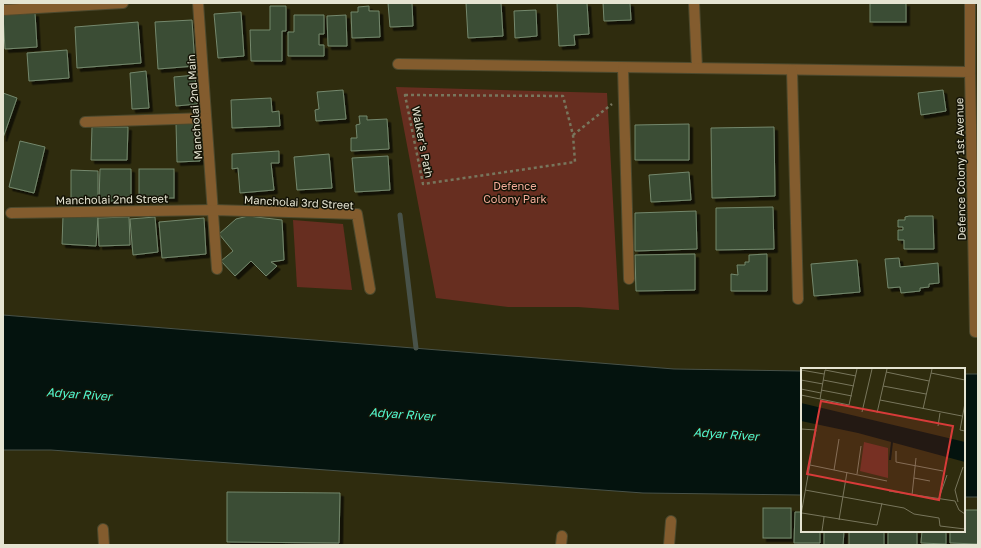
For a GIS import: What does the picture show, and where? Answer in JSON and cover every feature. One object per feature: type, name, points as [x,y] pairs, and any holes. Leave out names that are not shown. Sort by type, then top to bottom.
[{"type":"street","points":[[3,10],[124,3]]},
{"type":"street","name":"Mancholai 2nd Main","points":[[198,3],[214,210],[217,269]]},
{"type":"street","points":[[694,3],[697,68]]},
{"type":"street","name":"Defence Colony 1st Avenue","points":[[970,3],[975,332],[978,332]]},
{"type":"street","points":[[398,64],[970,72]]},
{"type":"street","points":[[623,68],[629,279]]},
{"type":"street","points":[[792,70],[798,299]]},
{"type":"street","points":[[85,122],[206,118]]},
{"type":"street","name":"Mancholai 2nd Street","points":[[11,213],[214,210]]},
{"type":"street","name":"Mancholai 3rd Street","points":[[214,210],[358,214],[370,289]]},
{"type":"street","points":[[669,545],[671,520]]},
{"type":"street","points":[[103,529],[104,545]]},
{"type":"path","name":"Walker's Path","points":[[406,95],[563,96],[573,135],[576,162],[423,184],[406,95]]},
{"type":"path","points":[[573,135],[624,95]]},
{"type":"green space","name":"Defence Colony Park","points":[[396,87],[607,93],[619,310],[578,307],[508,307],[436,298]]},
{"type":"green space","points":[[293,220],[343,224],[352,290],[297,287]]},
{"type":"water","name":"Adyar River","points":[[3,315],[674,369],[801,371],[801,495],[643,493],[51,450],[3,450]]},
{"type":"water","points":[[965,374],[978,374],[978,497],[965,497]]},
{"type":"building","points":[[388,3],[412,3],[413,26],[390,27]]},
{"type":"building","points":[[466,3],[501,3],[503,36],[468,38]]},
{"type":"building","points":[[557,3],[587,3],[589,34],[574,35],[575,45],[559,46]]},
{"type":"building","points":[[603,3],[630,3],[631,20],[604,21]]},
{"type":"building","points":[[870,3],[906,3],[906,22],[870,22]]},
{"type":"building","points":[[270,6],[286,6],[286,31],[282,31],[282,61],[251,61],[250,30],[270,30]]},
{"type":"building","points":[[369,6],[369,11],[379,11],[380,37],[352,38],[351,12],[358,12],[358,7]]},
{"type":"building","points":[[536,10],[537,36],[515,38],[514,11]]},
{"type":"building","points":[[241,12],[244,56],[218,58],[214,14]]},
{"type":"building","points":[[35,13],[37,47],[5,49],[3,15]]},
{"type":"building","points":[[294,15],[324,15],[324,34],[319,34],[319,45],[324,45],[324,56],[288,56],[288,32],[294,32]]},
{"type":"building","points":[[346,15],[347,46],[328,46],[327,16]]},
{"type":"building","points":[[192,20],[195,66],[158,69],[155,22]]},
{"type":"building","points":[[138,22],[141,63],[77,68],[75,27]]},
{"type":"building","points":[[67,50],[69,78],[29,81],[27,53]]},
{"type":"building","points":[[146,71],[149,108],[132,109],[130,73]]},
{"type":"building","points":[[195,75],[197,104],[176,106],[174,77]]},
{"type":"building","points":[[343,90],[346,119],[316,121],[315,110],[319,109],[317,92]]},
{"type":"building","points":[[943,90],[946,111],[921,115],[918,93]]},
{"type":"building","points":[[3,93],[17,98],[3,138]]},
{"type":"building","points":[[271,98],[272,112],[279,111],[280,126],[232,128],[231,100]]},
{"type":"building","points":[[359,116],[367,116],[367,120],[387,119],[389,149],[351,151],[351,138],[357,138],[356,125],[360,124]]},
{"type":"building","points":[[176,123],[199,123],[200,161],[177,162]]},
{"type":"building","points":[[689,124],[689,160],[635,160],[635,125]]},
{"type":"building","points":[[92,127],[128,127],[127,160],[91,160]]},
{"type":"building","points":[[774,127],[775,196],[712,198],[711,128]]},
{"type":"building","points":[[20,141],[45,147],[34,193],[9,187]]},
{"type":"building","points":[[279,151],[279,163],[271,163],[274,190],[240,193],[238,168],[232,169],[232,154]]},
{"type":"building","points":[[329,154],[332,188],[297,190],[294,157]]},
{"type":"building","points":[[388,156],[390,190],[355,192],[352,158]]},
{"type":"building","points":[[100,169],[131,169],[131,201],[99,201]]},
{"type":"building","points":[[139,169],[174,169],[174,198],[139,198]]},
{"type":"building","points":[[71,170],[98,171],[98,203],[71,203]]},
{"type":"building","points":[[689,172],[691,200],[651,202],[649,175]]},
{"type":"building","points":[[773,207],[774,249],[716,250],[716,208]]},
{"type":"building","points":[[696,211],[697,249],[635,251],[635,213]]},
{"type":"building","points":[[63,216],[98,217],[96,246],[62,244]]},
{"type":"building","points":[[248,216],[282,220],[284,260],[271,262],[277,266],[266,276],[251,261],[235,276],[221,261],[233,251],[219,234],[236,219]]},
{"type":"building","points":[[933,216],[934,249],[904,249],[904,240],[898,240],[898,230],[903,230],[903,227],[898,227],[898,220],[905,220],[905,217]]},
{"type":"building","points":[[129,217],[130,245],[99,246],[98,218]]},
{"type":"building","points":[[155,217],[158,252],[133,255],[130,219]]},
{"type":"building","points":[[204,218],[206,254],[162,258],[159,222]]},
{"type":"building","points":[[695,254],[695,290],[636,291],[635,255]]},
{"type":"building","points":[[767,254],[767,291],[731,291],[731,274],[738,275],[737,265],[745,265],[745,262],[749,262],[749,255]]},
{"type":"building","points":[[899,258],[900,267],[938,263],[939,283],[929,284],[929,287],[920,288],[920,291],[901,293],[900,287],[888,288],[885,259]]},
{"type":"building","points":[[857,260],[860,292],[814,296],[811,264]]},
{"type":"building","points":[[227,492],[340,493],[339,543],[227,542]]},
{"type":"building","points":[[763,508],[791,508],[791,538],[763,538]]},
{"type":"building","points":[[965,510],[978,510],[978,544],[950,543],[950,532],[965,532]]},
{"type":"building","points":[[795,512],[801,512],[801,532],[820,532],[820,543],[794,543]]},
{"type":"building","points":[[824,532],[844,532],[843,545],[824,545]]},
{"type":"building","points":[[849,532],[884,532],[884,545],[849,545]]},
{"type":"building","points":[[888,532],[917,532],[917,545],[888,545]]},
{"type":"building","points":[[922,532],[946,532],[946,544],[921,543]]},
{"type":"waterway","points":[[400,215],[416,348]]}]
